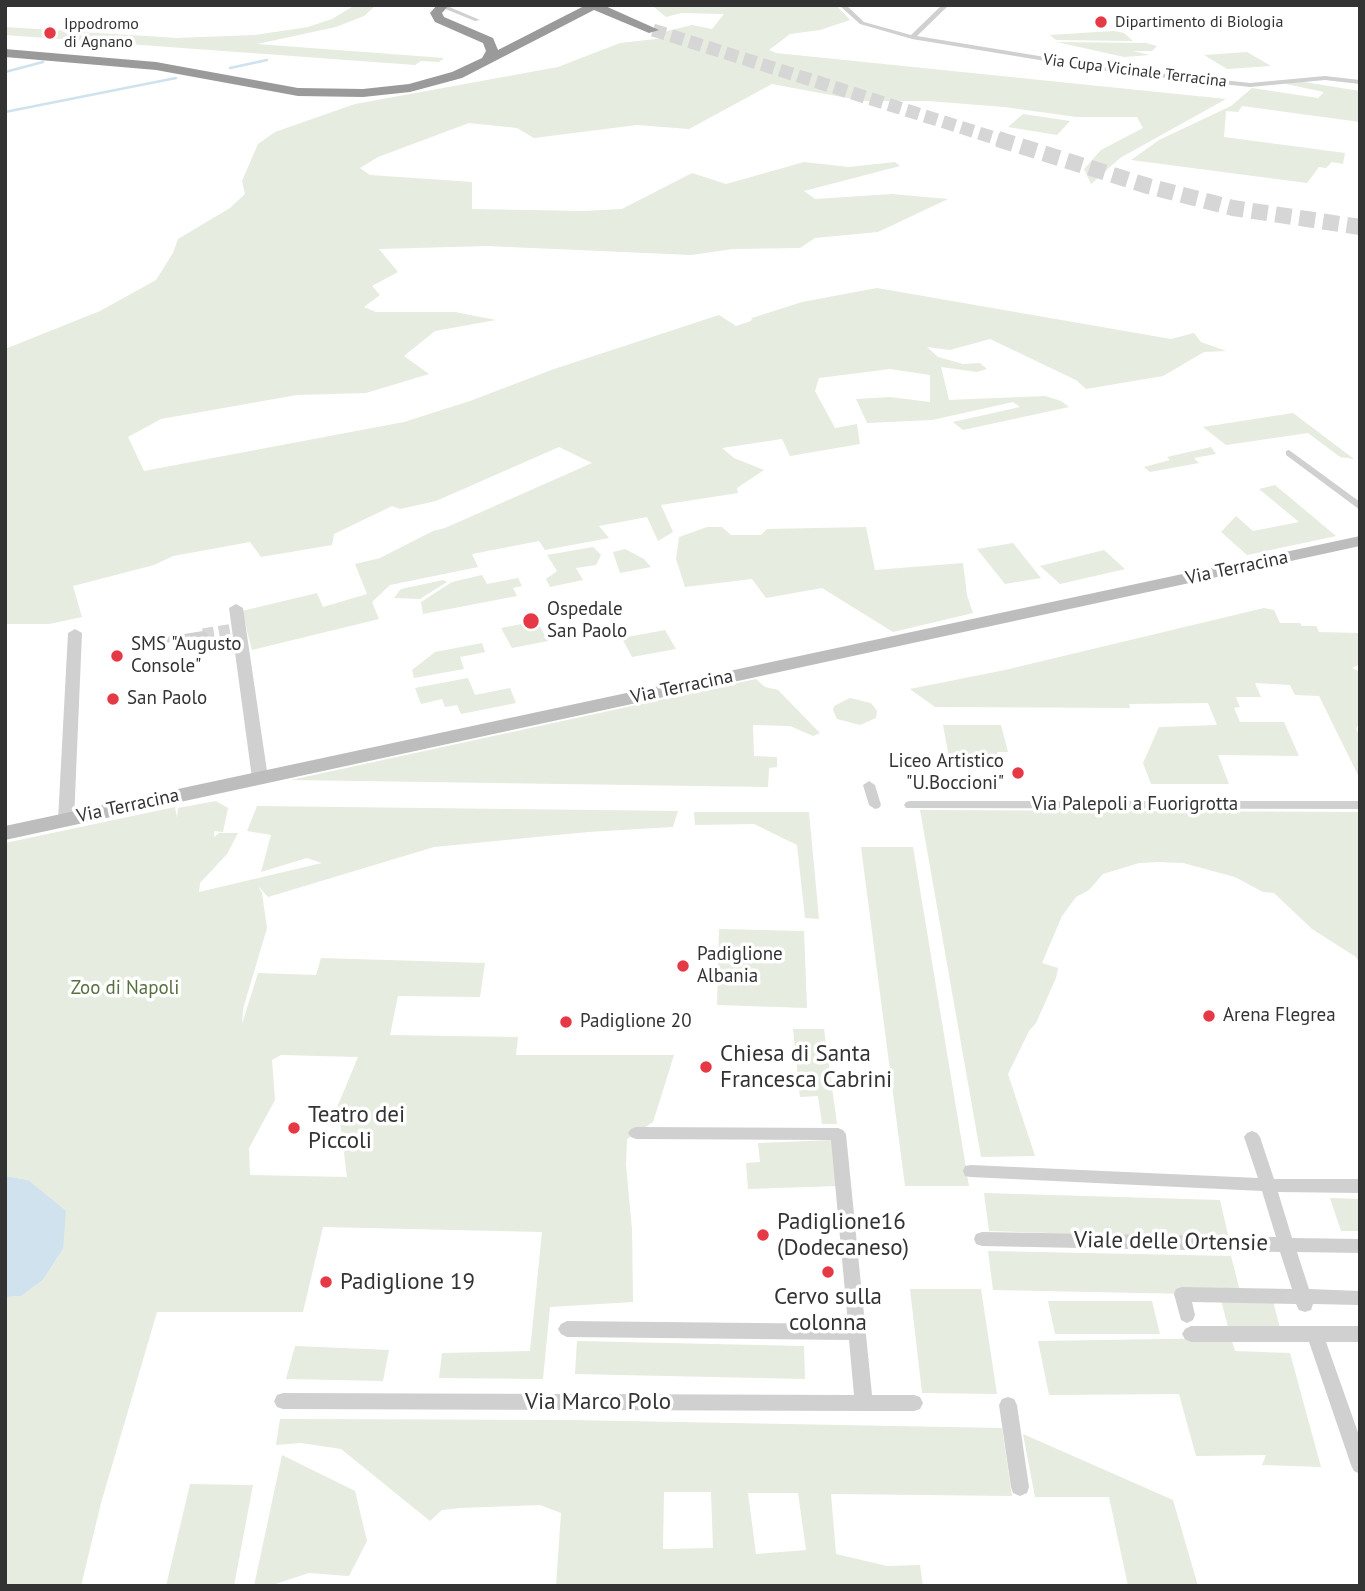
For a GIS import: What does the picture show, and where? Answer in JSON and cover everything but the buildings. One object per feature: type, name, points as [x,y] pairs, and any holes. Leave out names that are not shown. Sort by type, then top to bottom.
[{"type":"highway","points":[[5,53],[142,64],[278,89],[334,94],[410,88],[457,75],[592,8],[656,25],[620,5]]},
{"type":"highway","points":[[440,8],[489,41],[492,51],[487,60]]},
{"type":"main road","name":"Via Terracina","points":[[5,833],[1360,541]]},
{"type":"street","name":"Via Cupa Vicinale Terracina","points":[[842,5],[862,23],[912,37],[1188,80],[1250,85],[1325,78],[1360,82]]},
{"type":"street","points":[[912,37],[946,5]]},
{"type":"street","points":[[440,8],[477,20]]},
{"type":"street","points":[[1289,453],[1360,507]]},
{"type":"street","points":[[236,608],[236,629],[260,778]]},
{"type":"street","points":[[66,820],[75,633]]},
{"type":"street","points":[[159,641],[203,634]]},
{"type":"street","points":[[869,785],[875,805]]},
{"type":"street","name":"Via Palepoli a Fuorigrotta","points":[[910,805],[1360,805]]},
{"type":"street","points":[[636,1133],[838,1134],[864,1403]]},
{"type":"street","points":[[1252,1137],[1285,1244],[1360,1465]]},
{"type":"street","points":[[971,1171],[1268,1185],[1360,1185]]},
{"type":"street","name":"Viale delle Ortensie","points":[[982,1239],[1360,1246]]},
{"type":"street","points":[[1360,1298],[1309,1316],[1188,1318],[1182,1294],[1309,1316],[1360,1334]]},
{"type":"street","points":[[567,1329],[857,1332]]},
{"type":"street","name":"Via Marco Polo","points":[[283,1401],[914,1403]]},
{"type":"street","points":[[1008,1405],[1020,1487]]},
{"type":"green space","name":"Ippodromo di Agnano","points":[[355,5],[376,5],[364,16],[336,27],[257,44],[444,58],[439,62],[421,61],[415,65],[5,35],[5,27],[177,38],[255,35],[308,27],[332,19]]},
{"type":"green space","points":[[836,5],[850,20],[820,30],[790,34],[769,50],[776,53],[1226,99],[1120,158],[1091,184],[1084,169],[1101,150],[1143,128],[1137,117],[1077,117],[1004,107],[928,101],[863,101],[772,84],[689,129],[637,125],[534,138],[517,128],[469,123],[378,157],[360,168],[370,175],[472,182],[472,209],[622,209],[692,173],[726,184],[804,162],[849,167],[895,162],[900,166],[804,191],[815,199],[892,194],[948,199],[878,232],[815,238],[800,248],[733,249],[691,255],[487,246],[379,249],[398,272],[372,286],[380,295],[364,307],[376,312],[455,312],[496,320],[435,331],[404,356],[429,374],[366,393],[297,395],[161,419],[128,437],[144,471],[404,422],[719,315],[736,326],[802,302],[877,288],[1171,339],[1194,333],[1201,342],[1226,351],[1204,352],[1163,376],[1086,389],[1076,380],[990,339],[950,350],[927,347],[938,357],[963,364],[980,363],[987,369],[977,372],[941,367],[949,400],[1045,396],[1061,401],[1069,407],[963,430],[953,422],[1020,407],[1013,402],[932,420],[867,423],[856,399],[890,397],[930,402],[930,375],[890,369],[819,378],[815,391],[835,428],[857,424],[860,444],[790,456],[782,439],[722,448],[734,458],[764,470],[737,488],[738,493],[661,505],[673,532],[658,541],[647,517],[599,526],[609,538],[545,550],[539,541],[472,554],[478,567],[390,585],[372,602],[379,619],[252,650],[242,611],[317,593],[323,607],[367,594],[355,564],[380,558],[433,531],[592,463],[559,447],[436,501],[400,509],[392,506],[334,534],[332,545],[261,557],[250,542],[173,556],[154,565],[73,586],[82,617],[49,624],[5,624],[5,349],[100,311],[156,280],[173,253],[178,239],[230,208],[245,194],[242,181],[258,144],[275,132],[355,104],[558,67],[620,43],[665,38],[655,34],[692,25],[712,29],[724,14],[681,13],[666,17],[654,7]]},
{"type":"green space","points":[[1114,31],[1124,33],[1133,41],[1056,40],[1050,35]]},
{"type":"green space","points":[[1057,42],[1146,43],[1157,46],[1152,51],[1133,51],[1150,55],[1124,57]]},
{"type":"green space","points":[[1247,52],[1271,66],[1227,69],[1204,55]]},
{"type":"green space","points":[[1298,81],[1360,91],[1360,122],[1242,106],[1238,112],[1226,111],[1224,137],[1345,153],[1343,164],[1332,162],[1326,168],[1319,167],[1307,183],[1131,160],[1159,140],[1231,106],[1252,88],[1318,98],[1324,92],[1281,83]]},
{"type":"green space","points":[[1023,114],[1070,121],[1057,135],[1008,127]]},
{"type":"green space","points":[[1293,413],[1354,459],[1340,457],[1308,433],[1226,445],[1203,427]]},
{"type":"green space","points":[[1211,447],[1216,454],[1194,458],[1199,463],[1150,472],[1144,467],[1170,460],[1167,457]]},
{"type":"green space","points":[[1275,485],[1336,536],[1247,555],[1221,532],[1236,516],[1253,531],[1299,522],[1259,489]]},
{"type":"green space","points":[[707,527],[722,527],[731,535],[761,535],[767,529],[866,527],[875,570],[963,563],[967,595],[973,613],[893,632],[822,588],[766,598],[752,579],[685,587],[676,559],[679,537]]},
{"type":"green space","points":[[1013,543],[1041,578],[1005,584],[977,549]]},
{"type":"green space","points":[[593,547],[601,555],[596,565],[576,568],[583,580],[550,587],[546,579],[557,571],[547,555]]},
{"type":"green space","points":[[625,549],[644,559],[651,567],[620,573],[613,552]]},
{"type":"green space","points":[[1104,550],[1125,569],[1060,584],[1040,566]]},
{"type":"green space","points":[[482,575],[487,584],[518,578],[522,586],[513,588],[517,596],[423,614],[421,602],[452,582]]},
{"type":"green space","points":[[443,580],[447,582],[420,599],[394,598],[401,589]]},
{"type":"green space","points":[[1264,608],[1274,610],[1280,623],[1316,626],[1319,632],[1360,633],[1360,664],[1352,668],[1360,672],[1360,721],[1356,729],[1360,736],[1360,779],[1319,696],[1295,695],[1290,685],[1255,683],[1261,697],[1236,697],[1240,707],[1234,708],[1240,722],[1284,722],[1299,756],[1218,755],[1229,784],[1151,784],[1143,763],[1159,727],[1217,725],[1208,703],[1129,704],[1130,708],[935,707],[910,689],[1005,670]]},
{"type":"green space","points":[[537,621],[548,641],[512,648],[501,628]]},
{"type":"green space","points":[[665,630],[676,649],[632,657],[622,638]]},
{"type":"green space","points":[[482,643],[485,652],[460,657],[464,669],[414,678],[412,670],[435,652]]},
{"type":"green space","points":[[468,678],[475,695],[510,688],[516,703],[461,714],[457,705],[445,707],[442,699],[421,704],[415,688]]},
{"type":"green space","points":[[756,679],[765,687],[778,690],[820,733],[813,736],[790,726],[753,725],[754,756],[777,757],[777,767],[769,768],[768,787],[291,780]]},
{"type":"green space","points":[[850,698],[871,703],[877,711],[876,718],[860,725],[837,719],[834,706]]},
{"type":"green space","points":[[943,725],[1001,725],[1008,752],[997,752],[999,763],[950,763]]},
{"type":"green space","name":"Zoo di Napoli","points":[[216,801],[228,808],[223,832],[214,831],[214,837],[219,833],[238,833],[227,854],[200,883],[199,892],[322,863],[307,858],[261,872],[271,835],[247,831],[257,806],[678,811],[673,827],[588,832],[434,847],[268,897],[258,886],[262,893],[267,928],[243,1009],[242,1024],[258,973],[316,975],[321,958],[485,963],[480,997],[398,996],[390,1035],[518,1037],[516,1055],[674,1055],[653,1122],[627,1139],[633,1302],[550,1307],[543,1379],[439,1378],[442,1353],[530,1351],[542,1232],[323,1227],[303,1312],[157,1312],[101,1503],[81,1586],[5,1586],[5,1297],[21,1296],[43,1280],[63,1249],[28,1180],[5,1176],[5,843],[175,807],[177,818],[178,808]],"holes":[[[281,1055],[358,1057],[338,1105],[347,1177],[250,1175],[249,1148],[275,1100],[272,1060]]]},
{"type":"green space","points":[[920,810],[1360,812],[1360,964],[1356,957],[1312,929],[1274,893],[1263,892],[1235,877],[1183,863],[1159,862],[1139,863],[1103,874],[1089,890],[1076,897],[1062,916],[1042,963],[1058,968],[1056,978],[1036,1023],[1029,1031],[1008,1074],[1035,1156],[981,1157]]},
{"type":"green space","points":[[694,812],[809,812],[819,919],[805,918],[797,845],[754,824],[695,825]]},
{"type":"green space","points":[[861,847],[913,847],[969,1186],[905,1186]]},
{"type":"green space","points":[[719,929],[804,931],[807,1008],[717,1005]]},
{"type":"green space","points":[[793,1029],[824,1029],[837,1124],[822,1124],[818,1096],[800,1097]]},
{"type":"green space","points":[[832,1140],[838,1186],[748,1189],[746,1163],[760,1162],[758,1143]]},
{"type":"green space","points":[[984,1193],[1220,1200],[1229,1239],[989,1231]]},
{"type":"green space","points":[[1330,1198],[1360,1199],[1360,1231],[1341,1231]]},
{"type":"green space","points":[[988,1251],[1231,1256],[1241,1295],[993,1290]]},
{"type":"green space","points":[[910,1289],[981,1289],[997,1394],[922,1393]]},
{"type":"green space","points":[[1220,1296],[1272,1297],[1280,1328],[1228,1327]]},
{"type":"green space","points":[[1048,1301],[1152,1301],[1160,1334],[1055,1334]]},
{"type":"green space","points":[[1231,1338],[1235,1351],[1290,1353],[1321,1467],[1262,1465],[1266,1455],[1196,1456],[1179,1394],[1049,1395],[1038,1341]]},
{"type":"green space","points":[[577,1341],[804,1346],[805,1379],[575,1374]]},
{"type":"green space","points":[[295,1346],[389,1350],[383,1381],[286,1379]]},
{"type":"green space","points":[[280,1419],[570,1420],[1002,1428],[1012,1496],[831,1494],[836,1554],[887,1566],[920,1565],[923,1586],[556,1586],[561,1513],[540,1505],[460,1508],[442,1510],[430,1521],[341,1449],[301,1443],[276,1445]],"holes":[[[664,1492],[711,1492],[713,1548],[663,1549]],[[748,1493],[798,1493],[806,1550],[756,1554]]]},
{"type":"green space","points":[[1023,1434],[1173,1500],[1198,1586],[1128,1586],[1109,1497],[1035,1497]]},
{"type":"green space","points":[[282,1455],[355,1491],[367,1541],[349,1576],[309,1573],[269,1586],[254,1586]]},
{"type":"green space","points":[[190,1484],[253,1485],[234,1586],[166,1586]]},
{"type":"water","points":[[5,1176],[28,1180],[66,1211],[63,1249],[43,1280],[21,1296],[5,1297]]},
{"type":"waterway","points":[[230,68],[267,60]]},
{"type":"waterway","points":[[5,72],[43,62]]},
{"type":"waterway","points":[[5,112],[176,78]]},
{"type":"tunnel","points":[[653,30],[1004,141]]},
{"type":"tunnel","points":[[998,139],[1148,186],[1233,208],[1360,227]]},
{"type":"tunnel","points":[[203,634],[233,629]]},
{"type":"place","name":"Dipartimento di Biologia","points":[[1101,22]]},
{"type":"place","name":"Ippodromo di Agnano","points":[[50,33]]},
{"type":"place","name":"Ospedale San Paolo","points":[[531,621]]},
{"type":"place","name":"SMS \"Augusto Console\"","points":[[117,656]]},
{"type":"place","name":"San Paolo","points":[[113,699]]},
{"type":"place","name":"Liceo Artistico \"U.Boccioni\"","points":[[1018,773]]},
{"type":"place","name":"Padiglione Albania","points":[[683,966]]},
{"type":"place","name":"Arena Flegrea","points":[[1209,1016]]},
{"type":"place","name":"Padiglione 20","points":[[566,1022]]},
{"type":"place","name":"Chiesa di Santa Francesca Cabrini","points":[[706,1067]]},
{"type":"place","name":"Teatro dei Piccoli","points":[[294,1128]]},
{"type":"place","name":"Padiglione16 (Dodecaneso)","points":[[763,1235]]},
{"type":"place","name":"Cervo sulla colonna","points":[[828,1272]]},
{"type":"place","name":"Padiglione 19","points":[[326,1282]]}]
